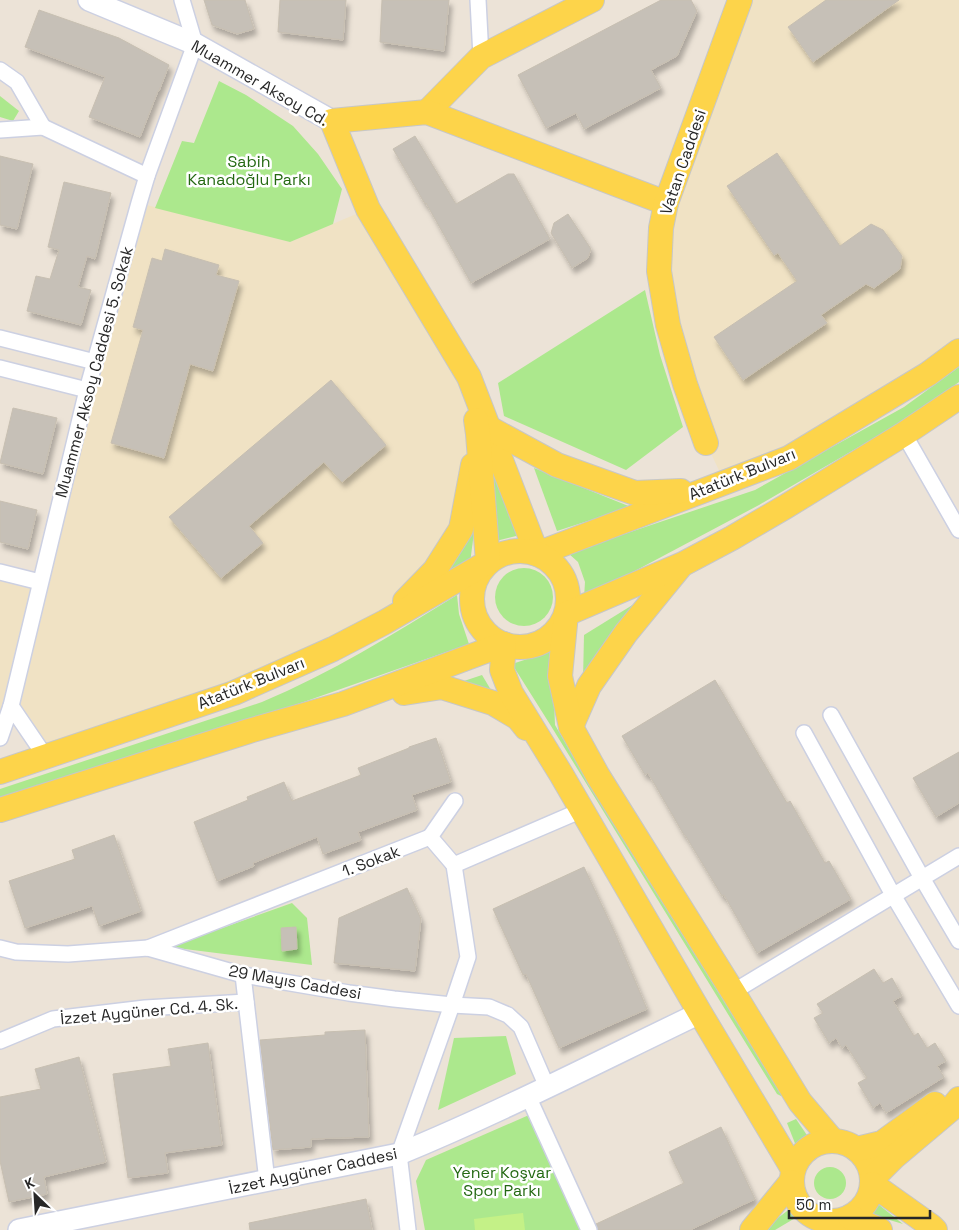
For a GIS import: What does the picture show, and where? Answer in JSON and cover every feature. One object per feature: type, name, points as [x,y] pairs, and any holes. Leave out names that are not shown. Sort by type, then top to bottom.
[{"type":"main road","points":[[427,112],[481,56],[592,0]]},
{"type":"main road","name":"Vatan Caddesi","points":[[706,443],[685,384],[668,325],[659,271],[662,228],[666,203],[740,0]]},
{"type":"main road","points":[[332,121],[427,112],[666,203]]},
{"type":"main road","name":"Muammer Aksoy Cd.","points":[[332,121],[368,209],[469,377],[484,431],[537,554]]},
{"type":"main road","name":"Atatürk Bulvarı","points":[[537,554],[789,458],[928,374],[959,351]]},
{"type":"main road","points":[[484,431],[488,562],[478,574],[472,588],[471,604],[475,619],[484,632],[497,642],[510,647],[524,647],[538,644],[550,637],[559,627],[566,614],[683,564],[732,538],[904,434],[959,398]]},
{"type":"main road","points":[[484,431],[557,465],[636,493],[702,490]]},
{"type":"main road","points":[[385,622],[435,570],[461,529],[484,431]]},
{"type":"main road","name":"Atatürk Bulvarı","points":[[0,772],[234,693],[333,649],[385,622],[499,555],[511,551],[537,554],[548,559],[557,568],[564,578],[567,590],[568,602],[560,676],[571,727],[598,776],[800,1102],[833,1141]]},
{"type":"main road","points":[[571,727],[589,686],[626,633],[683,564]]},
{"type":"main road","points":[[0,810],[248,731],[343,704],[504,644]]},
{"type":"main road","points":[[504,644],[502,670],[511,693],[561,774],[700,1013],[792,1176],[794,1196],[801,1207],[811,1216],[815,1225],[850,1217],[861,1209],[868,1197],[872,1182],[871,1171],[866,1159],[857,1149],[846,1143],[820,1142],[808,1148],[799,1158],[792,1176],[752,1230]]},
{"type":"main road","points":[[343,704],[442,686],[493,703],[518,718],[561,774]]},
{"type":"main road","points":[[857,1149],[882,1143],[941,1100],[959,1092]]},
{"type":"main road","points":[[872,1182],[894,1157],[951,1109],[959,1099]]},
{"type":"main road","points":[[872,1182],[934,1230]]},
{"type":"main road","points":[[850,1217],[880,1230]]},
{"type":"street","name":"Muammer Aksoy Cd.","points":[[89,0],[195,44],[332,121]]},
{"type":"street","points":[[182,0],[195,44]]},
{"type":"street","points":[[478,0],[481,56]]},
{"type":"street","name":"Muammer Aksoy Caddesi 5. Sokak","points":[[0,738],[11,706],[94,362],[147,176],[195,44]]},
{"type":"street","points":[[0,70],[17,82],[43,127]]},
{"type":"street","points":[[0,130],[43,127],[147,176]]},
{"type":"street","points":[[0,338],[94,362]]},
{"type":"street","points":[[0,368],[87,390]]},
{"type":"street","points":[[904,434],[959,530]]},
{"type":"street","points":[[0,572],[40,582]]},
{"type":"street","points":[[11,706],[45,756]]},
{"type":"street","points":[[831,715],[959,941]]},
{"type":"street","points":[[804,733],[893,895],[959,1006]]},
{"type":"street","points":[[408,1230],[399,1154],[468,956],[454,865],[430,837],[455,801]]},
{"type":"street","points":[[454,865],[582,810]]},
{"type":"street","name":"1. Sokak","points":[[148,948],[430,837]]},
{"type":"street","points":[[733,992],[959,856]]},
{"type":"street","name":"29 Mayıs Caddesi","points":[[0,948],[16,952],[68,954],[148,948],[243,975],[349,993],[452,1005],[489,1007],[508,1015],[521,1027],[538,1091],[589,1230]]},
{"type":"street","name":"İzzet Aygüner Cd. 4. Sk.","points":[[0,1041],[53,1019],[145,1008],[246,1002],[243,975]]},
{"type":"street","points":[[246,1002],[267,1181]]},
{"type":"street","name":"İzzet Aygüner Caddesi","points":[[18,1230],[399,1154],[538,1091],[700,1013]]},
{"type":"shaded area","points":[[740,0],[959,0],[959,351],[725,483],[706,443],[668,325],[666,203]]},
{"type":"shaded area","points":[[139,203],[290,242],[368,209],[469,377],[478,434],[461,529],[385,622],[45,756],[11,707],[0,738],[0,572],[40,582]]},
{"type":"green space","name":"Sabih Kanadoğlu Parkı","points":[[219,81],[246,95],[293,126],[318,154],[342,189],[333,224],[290,242],[155,208],[182,141],[194,143]]},
{"type":"green space","points":[[0,96],[19,111],[13,121],[0,117]]},
{"type":"green space","points":[[645,290],[660,355],[683,427],[626,470],[504,416],[498,383]]},
{"type":"green space","points":[[959,367],[959,382],[914,415],[759,505],[584,598],[585,582],[578,562],[568,553],[755,490],[904,407]]},
{"type":"green space","points":[[489,460],[520,535],[492,542]]},
{"type":"green space","points":[[534,468],[631,507],[557,531]]},
{"type":"green space","points":[[476,517],[470,563],[445,576]]},
{"type":"green space","points":[[518,568],[530,568],[540,572],[549,581],[553,603],[545,618],[530,626],[518,626],[508,622],[499,613],[495,603],[495,591],[499,581],[508,572]]},
{"type":"green space","points":[[457,595],[459,614],[469,644],[278,711],[0,799],[0,789],[262,702],[288,691],[362,652]]},
{"type":"green space","points":[[639,601],[583,680],[584,635]]},
{"type":"green space","points":[[552,651],[555,725],[595,794],[781,1093],[781,1096],[777,1094],[512,664]]},
{"type":"green space","points":[[482,675],[494,695],[461,682]]},
{"type":"green space","points":[[292,903],[307,918],[312,965],[169,947]]},
{"type":"green space","points":[[506,1036],[516,1074],[438,1110],[454,1038]]},
{"type":"green space","name":"Yener Koşvar Spor Parkı","points":[[529,1115],[581,1230],[425,1230],[416,1181],[426,1160]]},
{"type":"green space","points":[[796,1119],[813,1144],[798,1151],[787,1123]]},
{"type":"green space","points":[[830,1167],[836,1168],[841,1172],[845,1177],[845,1189],[841,1194],[836,1198],[830,1199],[824,1198],[819,1194],[815,1189],[814,1183],[815,1177],[819,1172],[824,1168]]},
{"type":"green space","points":[[874,1201],[903,1224],[866,1213]]},
{"type":"green space","points":[[795,1205],[802,1214],[775,1230],[762,1230]]},
{"type":"green space","points":[[523,1213],[525,1230],[475,1230],[474,1219]]},
{"type":"building","points":[[204,0],[245,0],[254,29],[237,34],[212,25]]},
{"type":"building","points":[[280,0],[346,0],[343,40],[278,32]]},
{"type":"building","points":[[382,0],[449,0],[444,51],[380,42]]},
{"type":"building","points":[[661,0],[691,0],[697,11],[677,56],[651,70],[661,88],[584,129],[576,113],[546,128],[518,75]]},
{"type":"building","points":[[826,0],[899,0],[813,62],[788,27]]},
{"type":"building","points":[[39,10],[119,38],[169,65],[140,137],[89,117],[105,77],[25,47]]},
{"type":"building","points":[[415,136],[456,204],[508,174],[514,174],[550,239],[471,283],[393,149]]},
{"type":"building","points":[[777,153],[840,246],[871,224],[883,230],[902,256],[900,269],[874,288],[866,284],[821,315],[827,323],[743,380],[714,337],[797,281],[778,253],[774,255],[727,186]]},
{"type":"building","points":[[0,156],[33,164],[17,229],[0,225]]},
{"type":"building","points":[[64,182],[111,193],[95,259],[87,256],[78,287],[91,290],[81,325],[27,311],[36,276],[50,279],[59,250],[48,247]]},
{"type":"building","points":[[568,214],[591,249],[588,258],[572,268],[551,233],[554,223]]},
{"type":"building","points":[[165,249],[219,265],[216,275],[239,281],[213,371],[190,364],[164,458],[111,443],[143,330],[133,327],[152,258],[162,261]]},
{"type":"building","points":[[331,380],[386,445],[342,482],[324,462],[249,526],[263,543],[221,578],[169,517]]},
{"type":"building","points":[[13,408],[57,418],[43,474],[0,463]]},
{"type":"building","points":[[0,501],[37,510],[28,549],[0,542]]},
{"type":"building","points":[[715,680],[787,803],[790,801],[825,863],[829,861],[851,899],[757,953],[724,895],[722,896],[648,773],[645,775],[622,736]]},
{"type":"building","points":[[436,738],[451,782],[412,795],[417,810],[358,832],[361,840],[323,854],[317,837],[253,863],[254,866],[217,881],[194,822],[248,800],[247,797],[284,782],[292,801],[361,775],[358,768]]},
{"type":"building","points":[[959,752],[959,803],[936,817],[913,778]]},
{"type":"building","points":[[114,835],[141,911],[99,926],[92,906],[25,928],[9,881],[75,859],[72,850]]},
{"type":"building","points":[[584,867],[615,933],[647,1009],[559,1048],[526,974],[523,975],[493,909]]},
{"type":"building","points":[[407,888],[421,919],[415,971],[334,963],[339,918]]},
{"type":"building","points":[[296,927],[297,949],[282,951],[281,928]]},
{"type":"building","points":[[874,969],[883,983],[892,978],[902,996],[893,1001],[914,1036],[918,1033],[927,1048],[935,1043],[946,1061],[937,1066],[944,1077],[886,1113],[880,1103],[873,1108],[858,1083],[867,1078],[846,1045],[842,1048],[836,1038],[829,1043],[814,1018],[823,1013],[817,1004]]},
{"type":"building","points":[[365,1030],[369,1137],[311,1139],[311,1147],[273,1150],[260,1040],[325,1035],[325,1032]]},
{"type":"building","points":[[208,1043],[222,1145],[165,1153],[168,1173],[128,1178],[113,1074],[171,1066],[168,1049]]},
{"type":"building","points":[[79,1057],[106,1162],[44,1177],[47,1194],[9,1202],[0,1161],[0,1097],[41,1089],[35,1069]]},
{"type":"building","points":[[721,1127],[755,1199],[690,1230],[598,1230],[596,1224],[684,1183],[669,1152]]},
{"type":"building","points":[[366,1199],[372,1230],[250,1230],[249,1223]]}]
